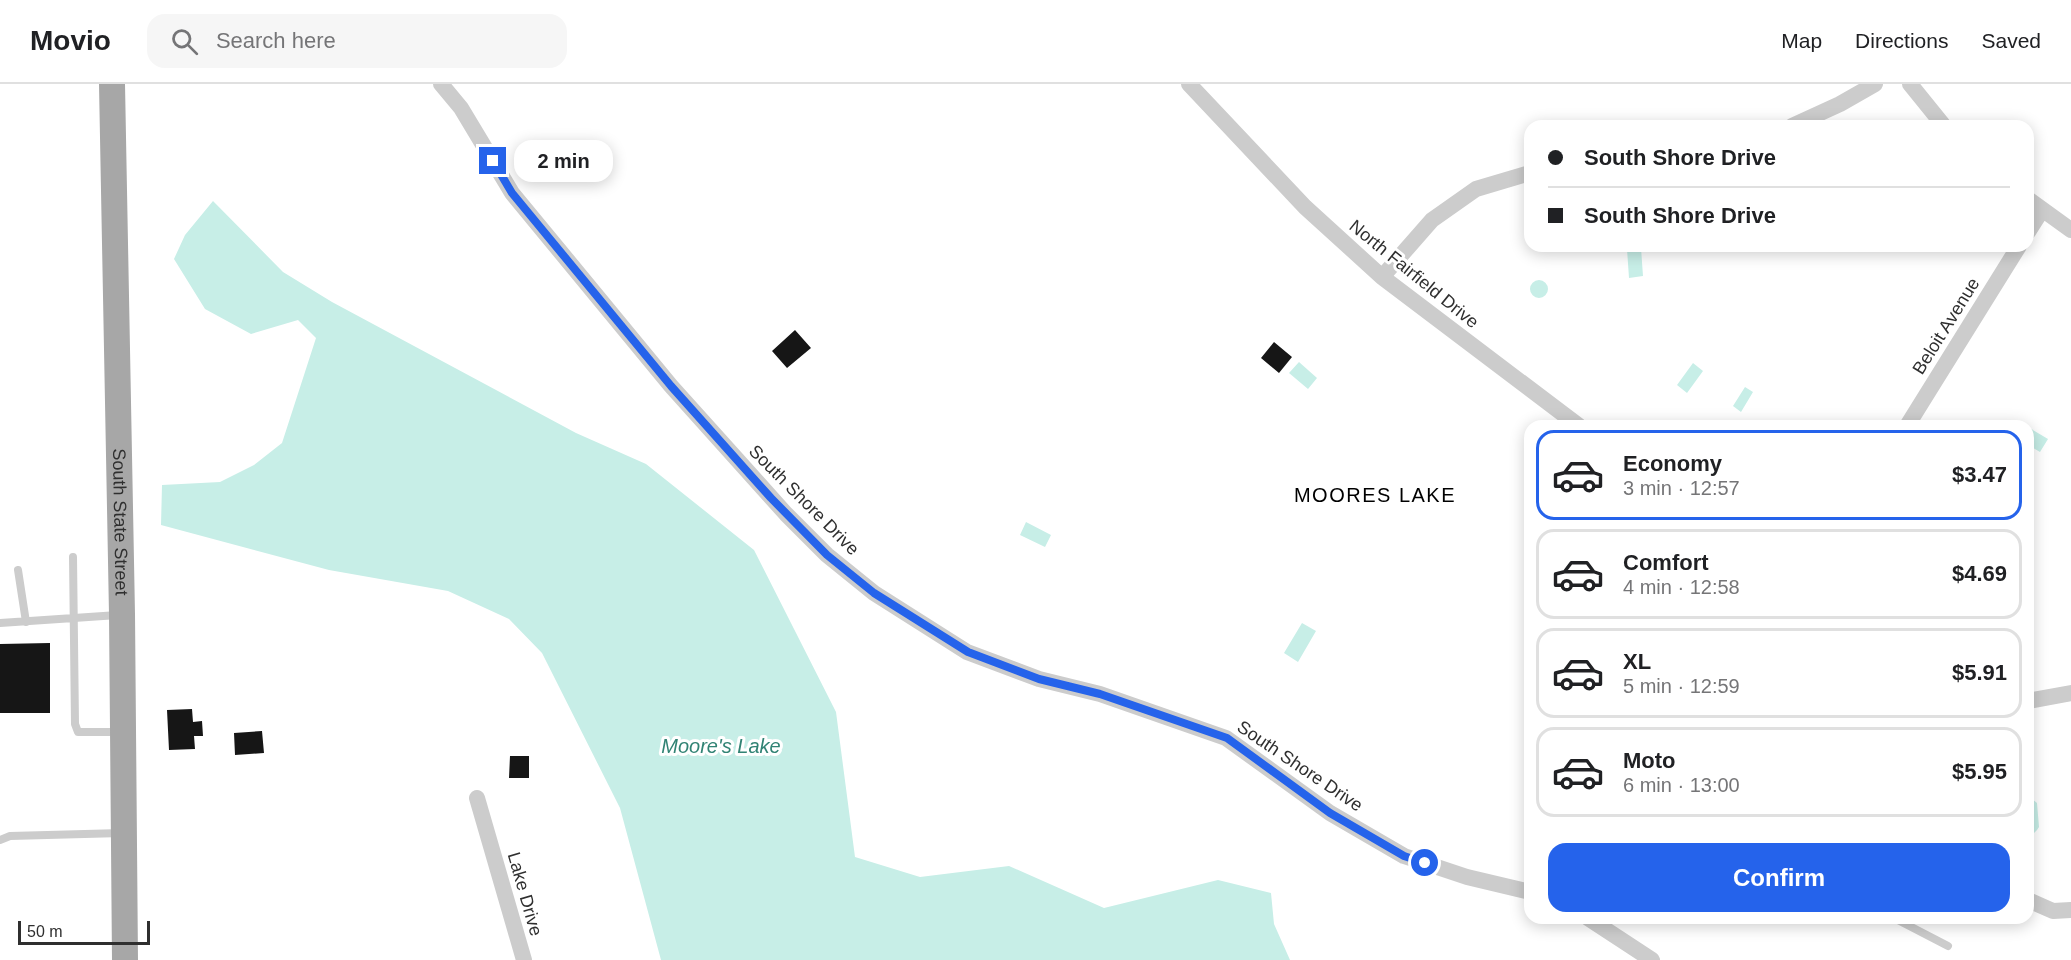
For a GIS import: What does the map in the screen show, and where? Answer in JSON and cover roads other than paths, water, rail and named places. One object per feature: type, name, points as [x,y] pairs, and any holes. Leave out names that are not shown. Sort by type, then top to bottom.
[{"type":"main road","name":"South State Street","points":[[112,84],[122,614],[124,960]]},
{"type":"street","name":"South Shore Drive","points":[[441,84],[460,108],[512,193],[671,386],[786,514],[827,555],[874,593],[968,652],[1039,679],[1100,694],[1227,738],[1330,813],[1404,856],[1467,877],[1524,891]]},
{"type":"street","name":"North Fairfield Drive","points":[[1189,84],[1305,207],[1382,277],[1571,420]]},
{"type":"street","points":[[1805,120],[1875,84]]},
{"type":"street","points":[[1910,84],[1939,120]]},
{"type":"street","points":[[1382,277],[1432,220],[1476,189],[1524,175]]},
{"type":"street","points":[[2034,204],[2071,230]]},
{"type":"street","points":[[2034,223],[2042,210]]},
{"type":"street","name":"Beloit Avenue","points":[[1910,420],[2015,252]]},
{"type":"street","points":[[2034,700],[2071,693]]},
{"type":"street","name":"Lake Drive","points":[[477,798],[524,960]]},
{"type":"street","points":[[2034,903],[2053,911],[2071,910]]},
{"type":"street","points":[[1597,924],[1652,960]]},
{"type":"lane","points":[[73,557],[75,724],[78,732],[123,732]]},
{"type":"lane","points":[[18,570],[26,622]]},
{"type":"lane","points":[[0,624],[122,614]]},
{"type":"lane","points":[[0,840],[10,836],[123,833]]},
{"type":"lane","points":[[1906,924],[1948,946]]},
{"type":"water","name":"Moore's Lake","points":[[213,201],[283,272],[332,302],[576,433],[646,464],[754,550],[836,712],[855,857],[920,877],[1009,866],[1104,908],[1218,880],[1271,893],[1274,924],[1290,960],[661,960],[620,808],[542,653],[509,619],[448,591],[329,570],[161,525],[162,485],[220,482],[254,465],[282,443],[316,338],[298,320],[251,334],[205,309],[174,259],[185,235]]},
{"type":"water","points":[[1627,252],[1641,252],[1643,276],[1629,278]]},
{"type":"water","points":[[1535,280],[1543,280],[1548,285],[1546,296],[1535,298],[1530,293],[1530,285]]},
{"type":"water","points":[[1299,362],[1317,378],[1308,389],[1289,373]]},
{"type":"water","points":[[1693,363],[1703,371],[1687,393],[1677,385]]},
{"type":"water","points":[[1745,387],[1753,392],[1741,412],[1733,406]]},
{"type":"water","points":[[2034,431],[2048,439],[2040,452],[2034,448]]},
{"type":"water","points":[[1026,522],[1051,535],[1045,547],[1020,535]]},
{"type":"water","points":[[1302,623],[1316,631],[1298,662],[1284,653]]},
{"type":"water","points":[[2034,801],[2037,803],[2039,827],[2034,833]]},
{"type":"district","name":"MOORES LAKE","points":[[1375,495]]}]
